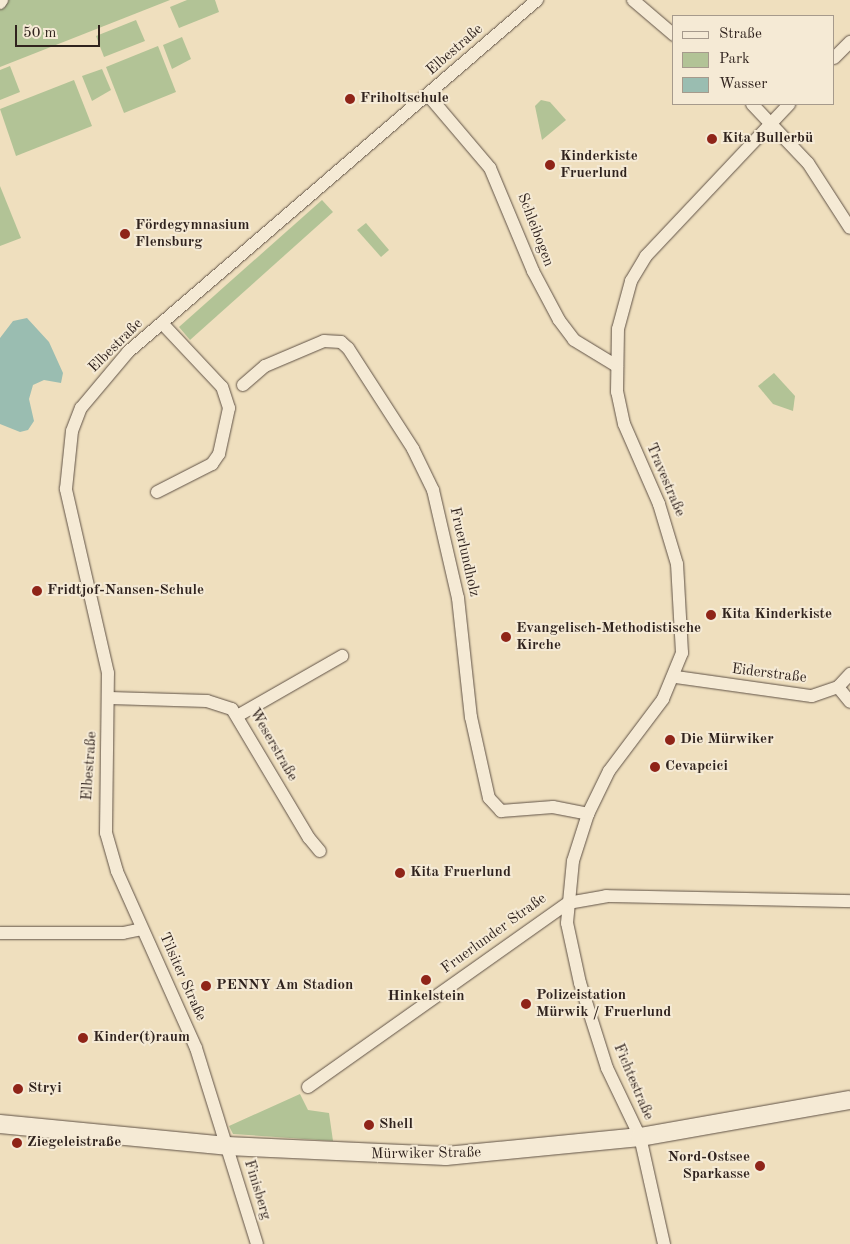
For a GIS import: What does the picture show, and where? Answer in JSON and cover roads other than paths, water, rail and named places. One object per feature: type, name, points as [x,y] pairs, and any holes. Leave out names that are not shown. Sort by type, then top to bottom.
[{"type":"main road","name":"Mürwiker Straße","points":[[0,1124],[227,1146],[446,1156],[640,1137],[850,1100]]},
{"type":"street","name":"Elbestraße","points":[[142,929],[106,834],[103,789],[110,698],[67,498],[67,456],[81,408],[112,368],[162,323],[537,0]]},
{"type":"street","points":[[633,0],[672,33]]},
{"type":"street","points":[[835,57],[850,42]]},
{"type":"street","name":"Schleibogen","points":[[428,95],[490,168],[532,272],[559,320],[574,340],[617,366]]},
{"type":"street","points":[[753,105],[772,121],[811,168],[850,228]]},
{"type":"street","name":"Travestraße","points":[[568,903],[574,861],[588,814],[609,771],[676,677],[683,626],[677,564],[664,518],[624,424],[617,366],[621,310],[646,256],[788,105]]},
{"type":"street","points":[[158,492],[212,464],[219,454],[229,408],[222,387],[162,323]]},
{"type":"street","name":"Fruerlundholz","points":[[242,385],[265,366],[324,341],[341,342],[348,348],[413,449],[433,490],[459,606],[471,717],[489,798],[502,811],[553,807],[588,814]]},
{"type":"street","points":[[239,715],[342,656]]},
{"type":"street","name":"Eiderstraße","points":[[676,677],[812,696],[838,687],[850,674]]},
{"type":"street","points":[[838,687],[850,702]]},
{"type":"street","name":"Weserstraße","points":[[110,698],[207,701],[239,715],[308,838],[320,851]]},
{"type":"street","name":"Fruerlunder Straße","points":[[308,1087],[568,903],[606,896],[850,901]]},
{"type":"street","name":"Fichtestraße","points":[[568,903],[569,941],[580,983],[607,1068],[640,1137],[664,1244]]},
{"type":"street","name":"Tilsiter Straße","points":[[0,933],[70,934],[142,929],[196,1048],[227,1146]]},
{"type":"street","name":"Finisberg","points":[[227,1146],[257,1244]]},
{"type":"water","points":[[27,318],[49,342],[63,373],[61,383],[44,380],[33,385],[29,399],[34,421],[28,430],[20,432],[0,424],[0,338],[13,321]]},
{"type":"place","name":"Friholtschule","points":[[350,99]]},
{"type":"place","name":"Kita Bullerbü","points":[[712,139]]},
{"type":"place","name":"Kinderkiste Fruerlund","points":[[550,165]]},
{"type":"place","name":"Fördegymnasium Flensburg","points":[[125,234]]},
{"type":"place","name":"Fridtjof-Nansen-Schule","points":[[37,591]]},
{"type":"place","name":"Kita Kinderkiste","points":[[711,615]]},
{"type":"place","name":"Evangelisch-Methodistische Kirche","points":[[506,637]]},
{"type":"place","name":"Die Mürwiker","points":[[670,740]]},
{"type":"place","name":"Cevapcici","points":[[655,767]]},
{"type":"place","name":"Kita Fruerlund","points":[[400,873]]},
{"type":"place","name":"Hinkelstein","points":[[426,980]]},
{"type":"place","name":"PENNY Am Stadion","points":[[206,986]]},
{"type":"place","name":"Polizeistation Mürwik / Fruerlund","points":[[526,1004]]},
{"type":"place","name":"Kinder(t)raum","points":[[83,1038]]},
{"type":"place","name":"Stryi","points":[[18,1089]]},
{"type":"place","name":"Shell","points":[[369,1125]]},
{"type":"place","name":"Ziegeleistraße","points":[[17,1143]]},
{"type":"place","name":"Nord-Ostsee Sparkasse","points":[[760,1166]]}]
